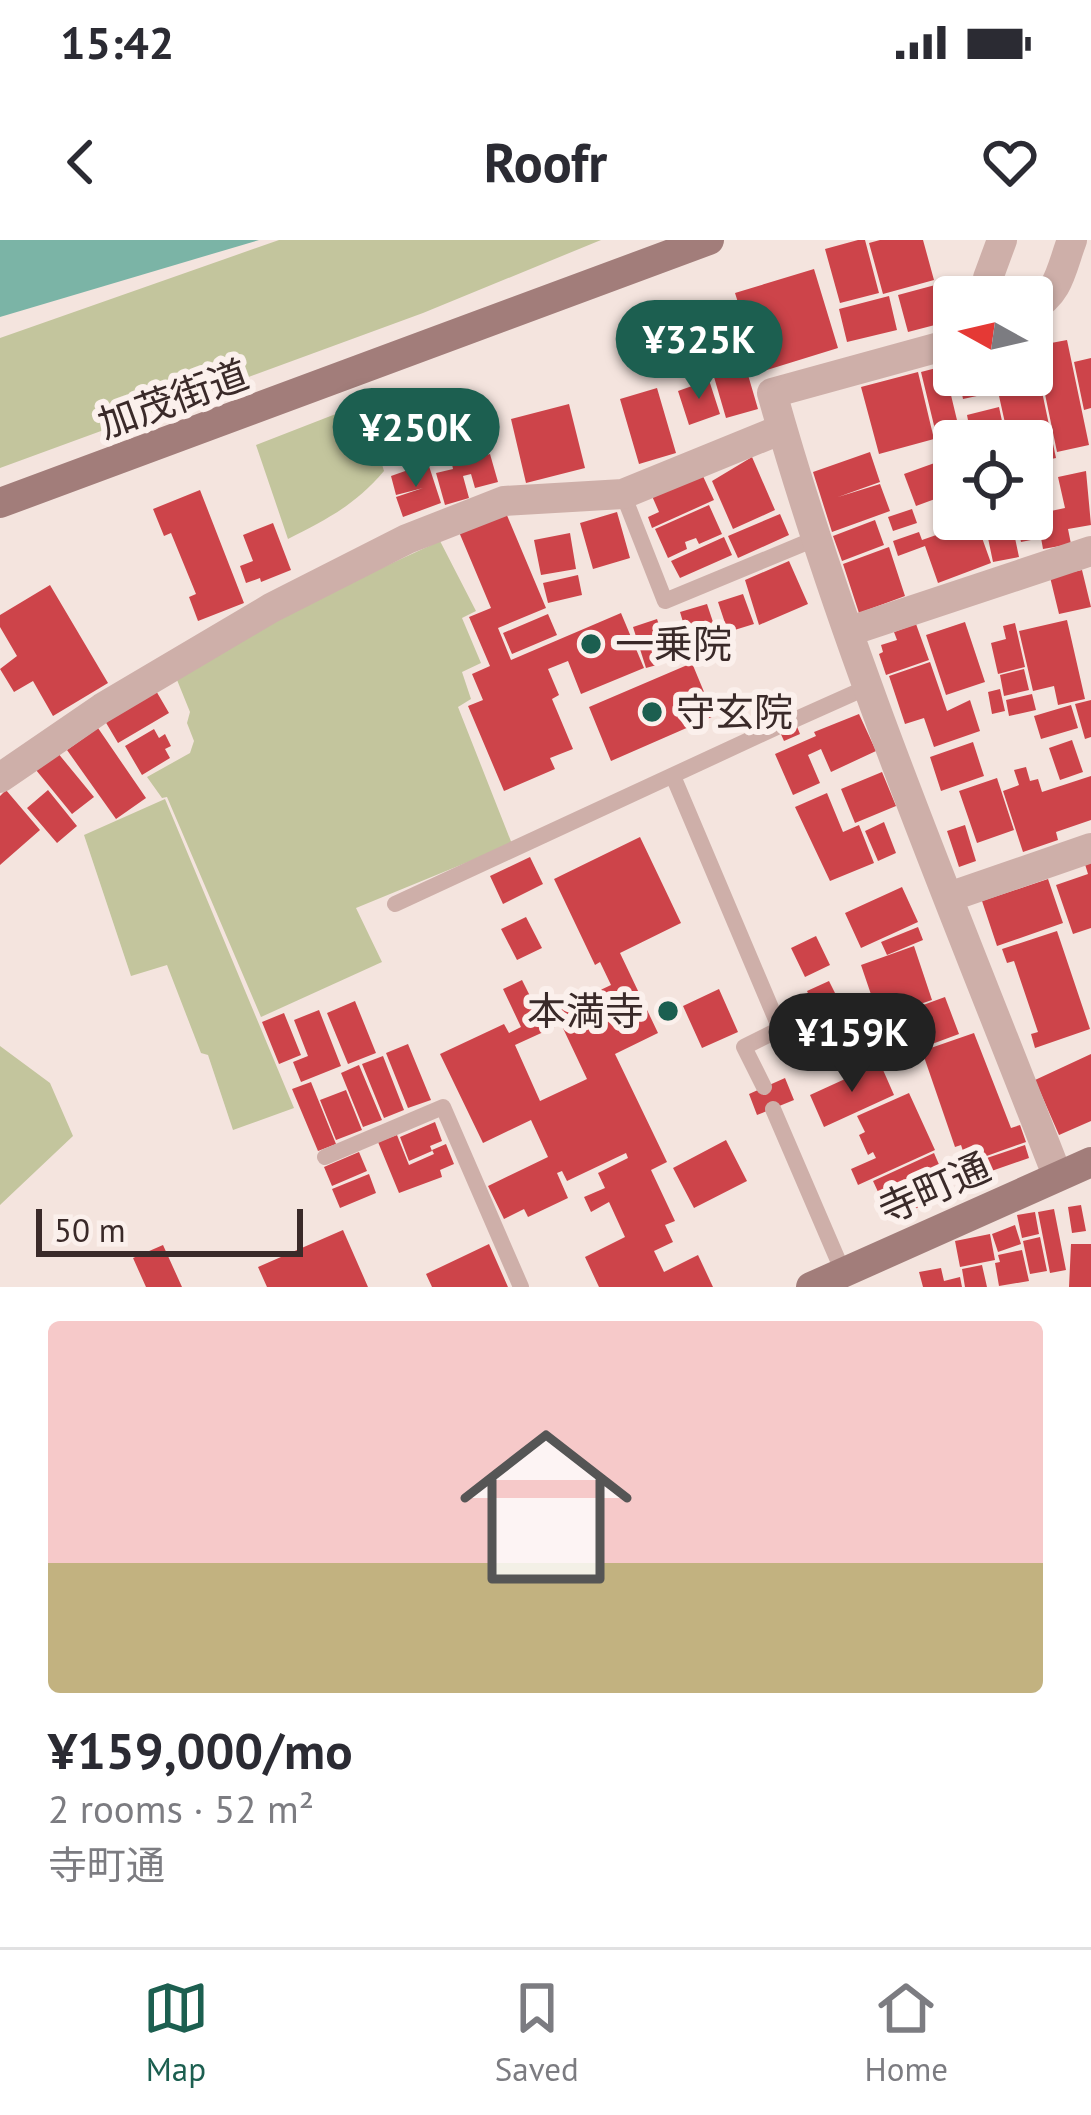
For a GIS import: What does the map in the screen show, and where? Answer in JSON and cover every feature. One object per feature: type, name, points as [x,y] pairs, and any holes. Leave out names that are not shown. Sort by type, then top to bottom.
[{"type":"street","name":"加茂街道","points":[[0,502],[709,240]]},
{"type":"street","points":[[989,276],[1002,240]]},
{"type":"street","points":[[1053,293],[1072,240]]},
{"type":"street","points":[[933,349],[772,393],[870,686],[1057,1175]]},
{"type":"street","points":[[0,778],[102,708],[250,620],[407,539],[504,501],[623,494],[782,429]]},
{"type":"street","points":[[850,631],[1091,551]]},
{"type":"street","points":[[949,897],[1091,848]]},
{"type":"street","name":"寺町通","points":[[811,1287],[1091,1162]]},
{"type":"lane","points":[[623,494],[665,601],[817,538]]},
{"type":"lane","points":[[395,904],[870,686]]},
{"type":"lane","points":[[673,776],[780,1029],[744,1047],[764,1087]]},
{"type":"lane","points":[[325,1156],[442,1107],[521,1287]]},
{"type":"lane","points":[[773,1109],[843,1272]]},
{"type":"green space","points":[[279,240],[601,240],[423,313],[0,468],[0,338]]},
{"type":"green space","points":[[364,403],[384,471],[351,503],[288,539],[256,445]]},
{"type":"green space","points":[[440,541],[476,611],[462,618],[481,663],[462,672],[471,699],[458,707],[512,844],[356,908],[382,962],[261,1017],[167,797],[162,798],[147,777],[190,753],[194,741],[187,723],[190,712],[175,675],[264,622]]},
{"type":"green space","points":[[165,799],[294,1108],[233,1130],[208,1055],[201,1053],[167,965],[131,976],[84,835]]},
{"type":"green space","points":[[0,1046],[50,1083],[73,1136],[0,1205]]},
{"type":"water","points":[[0,240],[259,240],[0,317]]},
{"type":"building","points":[[865,240],[879,293],[840,303],[825,249]]},
{"type":"building","points":[[923,240],[933,280],[883,294],[869,243]]},
{"type":"building","points":[[814,269],[838,348],[760,372],[735,293]]},
{"type":"building","points":[[933,286],[933,325],[908,332],[898,295]]},
{"type":"building","points":[[889,296],[897,330],[847,342],[839,309]]},
{"type":"building","points":[[734,327],[758,409],[726,418],[702,336]]},
{"type":"building","points":[[1067,340],[1089,445],[1057,452],[1045,396],[1053,396],[1053,343]]},
{"type":"building","points":[[1091,358],[1091,408],[1084,410],[1074,362]]},
{"type":"building","points":[[933,369],[933,396],[951,396],[957,420],[933,421],[921,372]]},
{"type":"building","points":[[918,372],[933,439],[879,454],[861,387]]},
{"type":"building","points":[[709,380],[720,414],[689,425],[678,391]]},
{"type":"building","points":[[657,388],[676,453],[639,464],[620,399]]},
{"type":"building","points":[[999,396],[1043,396],[1048,420],[1004,420]]},
{"type":"building","points":[[569,404],[585,468],[526,483],[511,419]]},
{"type":"building","points":[[999,407],[1002,420],[968,420],[967,415]]},
{"type":"building","points":[[418,410],[426,436],[391,445],[384,420]]},
{"type":"building","points":[[475,439],[480,457],[490,454],[498,482],[475,488],[471,474],[463,476],[469,498],[445,505],[436,473],[453,469],[448,446]]},
{"type":"building","points":[[870,452],[880,482],[838,497],[880,484],[890,511],[832,532],[813,472]]},
{"type":"building","points":[[752,457],[775,510],[733,529],[712,481]]},
{"type":"building","points":[[428,463],[441,503],[403,517],[396,497],[423,488],[396,495],[391,476]]},
{"type":"building","points":[[933,464],[933,500],[916,506],[904,474]]},
{"type":"building","points":[[1086,471],[1091,525],[1068,529],[1071,544],[1043,549],[1041,540],[1053,540],[1053,511],[1065,508],[1058,477]]},
{"type":"building","points":[[702,474],[714,500],[652,528],[648,517],[659,512],[652,496]]},
{"type":"building","points":[[200,490],[244,603],[198,621],[189,597],[196,594],[171,533],[164,536],[153,509]]},
{"type":"building","points":[[709,505],[722,534],[699,544],[696,538],[685,542],[687,549],[668,558],[655,529]]},
{"type":"building","points":[[912,509],[917,523],[893,531],[888,517]]},
{"type":"building","points":[[617,512],[630,558],[593,569],[580,523]]},
{"type":"building","name":"一乗院","points":[[506,513],[546,608],[498,628],[511,660],[621,613],[644,668],[581,694],[568,661],[548,669],[559,695],[552,699],[573,749],[550,758],[555,769],[504,791],[468,706],[483,700],[472,674],[490,666],[469,617],[491,608],[459,532]]},
{"type":"building","points":[[780,514],[789,535],[738,558],[728,536]]},
{"type":"building","points":[[875,520],[884,545],[842,561],[833,536]]},
{"type":"building","points":[[273,523],[291,570],[246,583],[240,566],[253,561],[243,535]]},
{"type":"building","points":[[919,532],[922,540],[933,536],[933,540],[983,540],[991,563],[938,583],[925,546],[898,556],[893,541]]},
{"type":"building","points":[[570,533],[576,569],[541,575],[534,540]]},
{"type":"building","points":[[724,537],[732,555],[680,578],[671,561]]},
{"type":"building","points":[[988,540],[1015,540],[1019,557],[993,562]]},
{"type":"building","points":[[889,547],[905,596],[859,613],[843,564]]},
{"type":"building","points":[[789,561],[808,604],[759,625],[745,580]]},
{"type":"building","points":[[1082,570],[1091,607],[1059,614],[1050,577]]},
{"type":"building","points":[[578,575],[582,595],[548,603],[543,583]]},
{"type":"building","points":[[50,585],[108,683],[53,716],[33,681],[14,692],[0,669],[17,656],[0,627],[0,615]]},
{"type":"building","points":[[743,594],[754,624],[728,632],[718,602]]},
{"type":"building","points":[[707,604],[719,640],[691,649],[680,612]]},
{"type":"building","points":[[548,614],[557,635],[512,654],[503,633]]},
{"type":"building","points":[[657,619],[671,661],[646,668],[633,627]]},
{"type":"building","points":[[1067,620],[1085,699],[1058,705],[1054,686],[1033,691],[1019,631]]},
{"type":"building","points":[[965,622],[985,682],[946,695],[926,635]]},
{"type":"building","points":[[1015,623],[1025,667],[998,674],[991,643],[1006,639],[1003,626]]},
{"type":"building","points":[[916,624],[929,660],[886,675],[881,645],[897,640],[894,632]]},
{"type":"building","points":[[930,662],[947,711],[970,700],[980,731],[934,747],[924,718],[905,724],[889,676]]},
{"type":"building","name":"守玄院","points":[[692,663],[714,716],[611,761],[589,707]]},
{"type":"building","points":[[1024,669],[1029,690],[1004,696],[1000,675]]},
{"type":"building","points":[[155,689],[169,713],[118,743],[105,721]]},
{"type":"building","points":[[1000,689],[1005,711],[992,714],[988,692]]},
{"type":"building","points":[[1032,694],[1036,710],[1009,716],[1006,700]]},
{"type":"building","points":[[1091,700],[1091,737],[1085,739],[1075,704]]},
{"type":"building","points":[[788,704],[800,734],[784,741],[771,712]]},
{"type":"building","points":[[1071,705],[1078,728],[1041,739],[1034,716]]},
{"type":"building","points":[[859,714],[876,751],[831,772],[821,749],[808,755],[820,783],[793,795],[775,754]]},
{"type":"building","points":[[98,728],[146,798],[116,819],[67,750]]},
{"type":"building","points":[[154,729],[159,738],[165,734],[170,758],[142,775],[125,746]]},
{"type":"building","points":[[1072,740],[1083,772],[1060,780],[1049,748]]},
{"type":"building","points":[[973,742],[984,776],[941,791],[930,757]]},
{"type":"building","points":[[57,752],[94,797],[72,814],[36,770]]},
{"type":"building","points":[[1026,767],[1030,781],[1038,779],[1042,792],[1091,776],[1091,820],[1056,832],[1058,840],[1023,852],[1003,791],[1019,785],[1014,770]]},
{"type":"building","points":[[882,772],[896,806],[855,823],[841,789]]},
{"type":"building","points":[[997,778],[1014,830],[977,843],[959,791]]},
{"type":"building","points":[[6,790],[40,830],[0,865],[0,796]]},
{"type":"building","points":[[48,790],[77,826],[57,843],[27,808]]},
{"type":"building","points":[[827,793],[843,832],[859,825],[874,863],[830,881],[795,807]]},
{"type":"building","points":[[884,822],[896,853],[878,861],[865,831]]},
{"type":"building","points":[[965,825],[976,861],[959,867],[947,831]]},
{"type":"building","points":[[640,837],[681,923],[620,953],[658,1033],[615,1054],[667,1162],[651,1170],[675,1221],[665,1225],[673,1242],[654,1251],[664,1272],[698,1255],[713,1287],[599,1287],[585,1257],[625,1237],[609,1202],[591,1212],[584,1197],[605,1188],[598,1173],[628,1158],[626,1153],[567,1181],[562,1171],[557,1173],[568,1198],[528,1217],[524,1209],[504,1219],[488,1186],[548,1157],[531,1120],[483,1143],[440,1054],[504,1024],[509,1033],[521,1027],[503,989],[522,980],[541,1018],[611,985],[600,962],[595,965],[554,879]],"holes":[[[561,1024],[587,1079],[540,1101],[515,1045]]]},
{"type":"building","points":[[530,857],[543,884],[503,904],[490,876]]},
{"type":"building","points":[[1091,859],[1091,928],[1073,934],[1056,885],[1088,874],[1084,861]]},
{"type":"building","points":[[1048,879],[1063,923],[997,946],[982,901]]},
{"type":"building","points":[[902,887],[918,922],[861,948],[845,913]]},
{"type":"building","points":[[526,917],[542,948],[517,960],[501,929]]},
{"type":"building","points":[[918,927],[923,940],[887,955],[881,942]]},
{"type":"building","points":[[1057,931],[1090,1029],[1035,1048],[1031,1034],[1038,1032],[1014,961],[1007,963],[1002,949]]},
{"type":"building","points":[[816,936],[830,965],[805,977],[791,948]]},
{"type":"building","points":[[914,946],[932,1000],[879,1018],[861,965]]},
{"type":"building","points":[[829,981],[840,1003],[817,1013],[807,991]]},
{"type":"building","points":[[719,989],[738,1032],[702,1048],[683,1006]]},
{"type":"building","points":[[945,997],[959,1034],[932,1044],[924,1020],[915,1023],[924,1047],[896,1057],[882,1020]]},
{"type":"building","points":[[355,1001],[376,1053],[348,1064],[327,1013]]},
{"type":"building","points":[[319,1010],[341,1066],[301,1082],[293,1062],[308,1056],[294,1020]]},
{"type":"building","points":[[284,1013],[301,1055],[279,1064],[262,1022]]},
{"type":"building","points":[[974,1033],[1011,1128],[1020,1125],[1026,1142],[967,1163],[961,1145],[955,1147],[922,1051]]},
{"type":"building","points":[[408,1044],[431,1100],[408,1108],[386,1053]]},
{"type":"building","points":[[1091,1054],[1091,1121],[1059,1135],[1035,1080]]},
{"type":"building","points":[[383,1056],[404,1110],[384,1118],[362,1064]]},
{"type":"building","points":[[880,1063],[894,1095],[824,1127],[810,1095]]},
{"type":"building","points":[[359,1065],[382,1120],[363,1127],[341,1073]]},
{"type":"building","points":[[785,1078],[794,1100],[757,1115],[749,1094]]},
{"type":"building","points":[[311,1082],[336,1144],[318,1151],[292,1089]]},
{"type":"building","points":[[346,1090],[362,1130],[336,1140],[320,1100]]},
{"type":"building","points":[[909,1093],[935,1150],[858,1185],[851,1169],[876,1158],[873,1152],[868,1155],[857,1116]]},
{"type":"building","points":[[435,1122],[442,1141],[409,1161],[400,1137]]},
{"type":"building","points":[[397,1135],[409,1165],[446,1144],[454,1164],[440,1170],[442,1177],[399,1193],[378,1142]]},
{"type":"building","points":[[726,1140],[747,1181],[694,1208],[673,1168]]},
{"type":"building","points":[[1025,1145],[1029,1158],[980,1175],[975,1162]]},
{"type":"building","points":[[359,1152],[367,1171],[332,1186],[324,1167]]},
{"type":"building","points":[[934,1153],[951,1192],[891,1220],[873,1181]]},
{"type":"building","points":[[369,1174],[376,1193],[340,1208],[332,1189]]},
{"type":"building","points":[[1081,1205],[1086,1231],[1072,1233],[1068,1207]]},
{"type":"building","points":[[1054,1209],[1066,1270],[1050,1273],[1038,1212]]},
{"type":"building","points":[[1035,1212],[1039,1234],[1022,1238],[1017,1215]]},
{"type":"building","points":[[1015,1225],[1021,1244],[998,1252],[992,1234]]},
{"type":"building","points":[[343,1230],[368,1287],[267,1287],[258,1267]]},
{"type":"building","points":[[990,1234],[995,1260],[960,1267],[955,1241]]},
{"type":"building","points":[[1040,1237],[1047,1271],[1030,1274],[1023,1241]]},
{"type":"building","points":[[489,1244],[508,1287],[432,1287],[426,1274]]},
{"type":"building","points":[[1071,1244],[1091,1244],[1091,1287],[1069,1287]]},
{"type":"building","points":[[163,1245],[182,1287],[146,1287],[133,1258]]},
{"type":"building","points":[[1022,1250],[1029,1281],[999,1286],[998,1255]]},
{"type":"building","points":[[982,1265],[987,1287],[965,1287],[962,1269]]},
{"type":"building","points":[[941,1268],[944,1281],[960,1277],[962,1287],[923,1287],[919,1272]]},
{"type":"place","name":"一乗院","points":[[591,644]]},
{"type":"place","name":"守玄院","points":[[652,712]]},
{"type":"place","name":"本満寺","points":[[668,1011]]}]
